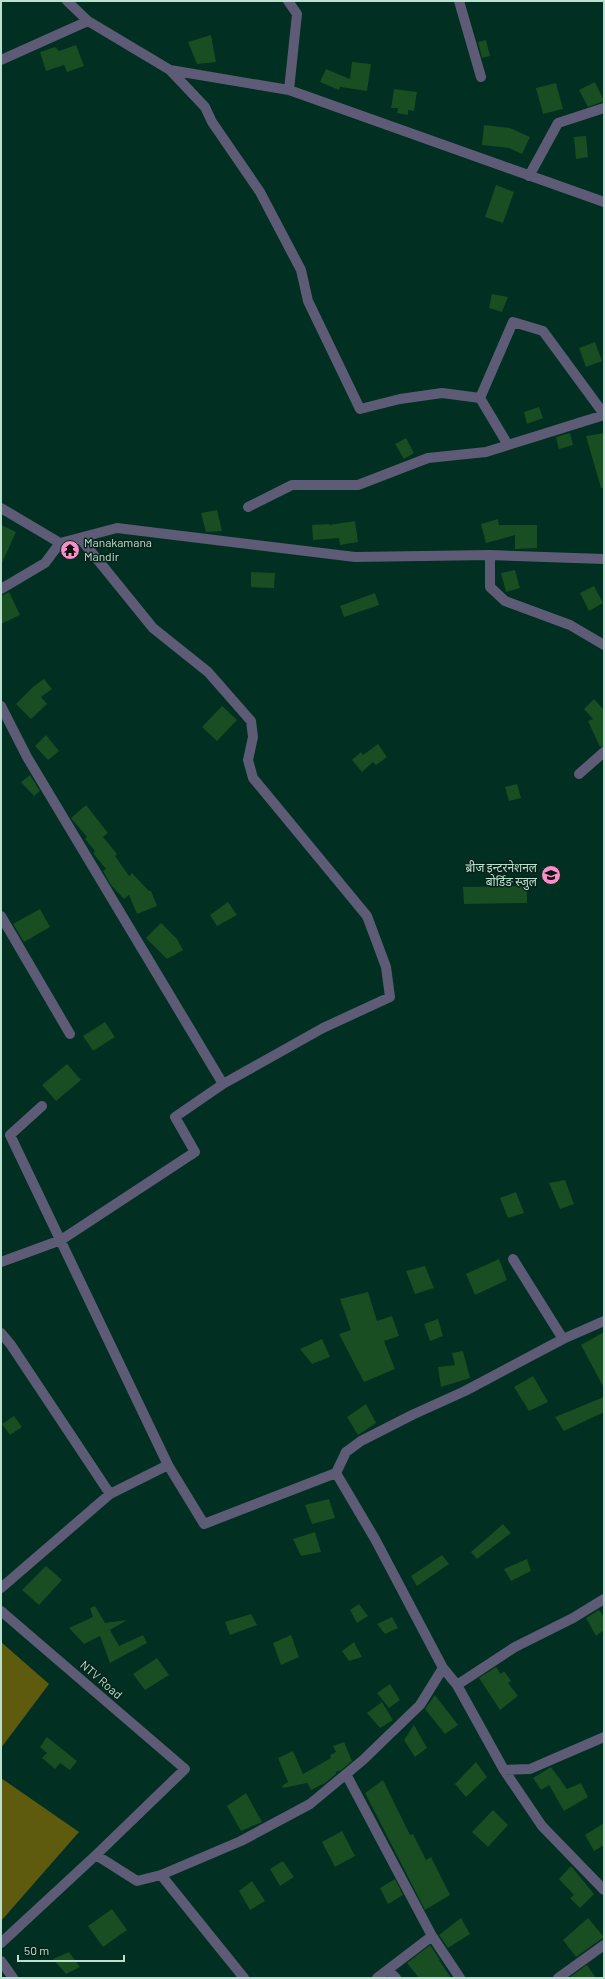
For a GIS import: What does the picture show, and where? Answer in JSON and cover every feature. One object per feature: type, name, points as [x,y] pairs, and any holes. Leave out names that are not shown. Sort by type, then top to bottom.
[{"type":"street","points":[[67,1],[88,21],[170,70],[205,107],[212,122],[263,198],[301,270],[308,301],[360,409],[400,398],[442,393],[480,398]]},
{"type":"street","points":[[288,1],[297,14],[289,90]]},
{"type":"street","points":[[459,1],[481,77]]},
{"type":"street","points":[[1,60],[88,21]]},
{"type":"street","points":[[170,70],[289,90],[604,202]]},
{"type":"street","points":[[530,176],[558,124],[604,108]]},
{"type":"street","points":[[248,507],[292,486],[358,486],[428,458],[486,452],[604,415],[543,331],[513,322],[480,398]]},
{"type":"street","points":[[480,398],[508,445]]},
{"type":"street","points":[[1,508],[60,543]]},
{"type":"street","points":[[1,589],[44,563],[60,543],[117,528],[355,557],[490,555],[604,559]]},
{"type":"street","points":[[1,1262],[61,1240],[194,1152],[175,1117],[223,1084],[323,1028],[390,997],[386,967],[367,916],[253,778],[248,760],[254,737],[251,721],[208,672],[153,628],[80,538]]},
{"type":"street","points":[[490,555],[490,587],[505,601],[570,626],[604,645]]},
{"type":"street","points":[[1,706],[27,757],[223,1084]]},
{"type":"street","points":[[579,774],[604,752]]},
{"type":"street","points":[[1,916],[70,1034]]},
{"type":"street","points":[[42,1106],[10,1135],[168,1465],[204,1524],[336,1473],[346,1452],[361,1441],[412,1415],[465,1391],[563,1339],[604,1320]]},
{"type":"street","points":[[513,1259],[563,1339]]},
{"type":"street","points":[[1,1333],[11,1345],[110,1494]]},
{"type":"street","points":[[1,1588],[110,1494],[168,1465]]},
{"type":"street","points":[[336,1473],[375,1539],[443,1668],[457,1685],[504,1770],[542,1826],[604,1890]]},
{"type":"street","points":[[457,1685],[515,1647],[573,1618],[604,1599]]},
{"type":"street","name":"NTV Road","points":[[1,1610],[185,1769],[96,1855]]},
{"type":"street","points":[[1,1943],[96,1855],[137,1881],[161,1875],[242,1841],[310,1804],[346,1774],[420,1704],[443,1668]]},
{"type":"street","points":[[504,1770],[530,1769],[604,1737]]},
{"type":"street","points":[[346,1774],[432,1936],[460,1978]]},
{"type":"street","points":[[161,1875],[244,1978]]},
{"type":"street","points":[[377,1978],[432,1936]]},
{"type":"street","points":[[558,1978],[604,1945]]},
{"type":"street","points":[[1,1961],[13,1978]]},
{"type":"street","points":[[388,1970],[396,1978]]},
{"type":"shaded area","points":[[1,1642],[49,1684],[1,1748]]},
{"type":"shaded area","points":[[1,1778],[79,1832],[1,1921]]},
{"type":"building","points":[[211,35],[216,62],[197,64],[188,42]]},
{"type":"building","points":[[486,40],[490,56],[482,58],[478,42]]},
{"type":"building","points":[[76,45],[84,66],[67,72],[64,65],[46,71],[40,52],[55,47],[59,51]]},
{"type":"building","points":[[352,62],[371,64],[367,91],[340,87],[339,90],[320,82],[326,69],[350,79]]},
{"type":"building","points":[[595,82],[604,101],[588,107],[579,90]]},
{"type":"building","points":[[556,83],[563,109],[543,114],[536,88]]},
{"type":"building","points":[[394,89],[417,92],[414,111],[408,110],[408,115],[397,113],[398,108],[391,108]]},
{"type":"building","points":[[484,125],[510,128],[530,137],[522,154],[509,148],[482,145]]},
{"type":"building","points":[[586,136],[588,157],[576,159],[574,137]]},
{"type":"building","points":[[496,185],[514,192],[503,223],[485,217]]},
{"type":"building","points":[[492,294],[508,297],[502,312],[489,308]]},
{"type":"building","points":[[595,342],[602,361],[586,367],[579,348]]},
{"type":"building","points":[[539,407],[543,418],[527,424],[524,412]]},
{"type":"building","points":[[570,433],[573,445],[559,449],[556,437]]},
{"type":"building","points":[[604,433],[604,488],[601,488],[586,436]]},
{"type":"building","points":[[406,438],[414,453],[404,459],[395,444]]},
{"type":"building","points":[[217,510],[222,531],[206,532],[201,513]]},
{"type":"building","points":[[498,519],[499,525],[537,525],[537,548],[515,549],[515,535],[486,543],[481,524]]},
{"type":"building","points":[[355,521],[358,542],[340,545],[339,538],[313,540],[312,525],[329,525]]},
{"type":"building","points":[[1,525],[16,532],[1,565]]},
{"type":"building","points":[[515,570],[520,588],[506,592],[501,573]]},
{"type":"building","points":[[251,572],[275,573],[274,588],[251,587]]},
{"type":"building","points":[[594,586],[603,603],[589,611],[580,593]]},
{"type":"building","points":[[9,592],[20,615],[1,624],[1,596]]},
{"type":"building","points":[[375,593],[379,605],[344,617],[340,606]]},
{"type":"building","points":[[44,679],[52,689],[41,697],[47,704],[31,719],[16,704],[34,686]]},
{"type":"building","points":[[594,699],[604,710],[604,746],[600,747],[588,721],[593,719],[584,709]]},
{"type":"building","points":[[222,706],[237,720],[217,741],[202,727]]},
{"type":"building","points":[[46,735],[59,751],[48,760],[35,746]]},
{"type":"building","points":[[378,744],[387,757],[376,765],[373,762],[362,772],[352,760],[361,752],[363,755]]},
{"type":"building","points":[[30,775],[40,791],[34,796],[21,782]]},
{"type":"building","points":[[517,784],[521,798],[509,801],[505,787]]},
{"type":"building","points":[[86,805],[108,833],[103,837],[117,854],[115,856],[129,876],[132,873],[149,891],[151,891],[157,906],[137,914],[129,895],[124,899],[111,885],[103,871],[106,869],[93,853],[95,851],[85,839],[87,837],[71,818]]},
{"type":"building","points":[[527,886],[527,903],[464,904],[463,887]]},
{"type":"building","points":[[228,902],[237,915],[217,926],[210,915]]},
{"type":"building","points":[[40,909],[50,927],[24,942],[13,924]]},
{"type":"building","points":[[161,923],[177,939],[183,950],[167,959],[146,938]]},
{"type":"building","points":[[105,1022],[115,1037],[93,1051],[83,1036]]},
{"type":"building","points":[[67,1064],[81,1080],[56,1101],[42,1085]]},
{"type":"building","points":[[565,1180],[574,1204],[560,1209],[549,1183]]},
{"type":"building","points":[[516,1192],[524,1213],[508,1218],[500,1198]]},
{"type":"building","points":[[499,1259],[507,1280],[475,1295],[466,1274]]},
{"type":"building","points":[[425,1266],[434,1288],[415,1294],[406,1271]]},
{"type":"building","points":[[368,1292],[377,1321],[392,1316],[399,1336],[384,1341],[395,1369],[364,1382],[339,1334],[351,1330],[340,1299]]},
{"type":"building","points":[[438,1319],[443,1336],[430,1341],[424,1324]]},
{"type":"building","points":[[604,1332],[604,1388],[581,1345]]},
{"type":"building","points":[[322,1339],[330,1357],[312,1364],[300,1349]]},
{"type":"building","points":[[463,1351],[470,1378],[441,1387],[438,1367],[455,1365],[452,1353]]},
{"type":"building","points":[[533,1376],[548,1402],[529,1411],[514,1387]]},
{"type":"building","points":[[604,1397],[604,1412],[564,1431],[555,1417]]},
{"type":"building","points":[[366,1404],[376,1423],[358,1435],[347,1417]]},
{"type":"building","points":[[14,1416],[22,1427],[10,1435],[2,1424]]},
{"type":"building","points":[[329,1499],[335,1518],[312,1524],[305,1505]]},
{"type":"building","points":[[503,1524],[511,1533],[477,1559],[471,1552]]},
{"type":"building","points":[[315,1532],[321,1552],[301,1556],[293,1539]]},
{"type":"building","points":[[442,1555],[449,1564],[417,1586],[411,1576]]},
{"type":"building","points":[[527,1559],[531,1571],[511,1581],[504,1569]]},
{"type":"building","points":[[46,1566],[62,1580],[39,1605],[22,1590]]},
{"type":"building","points":[[359,1604],[368,1616],[357,1623],[350,1610]]},
{"type":"building","points":[[95,1606],[105,1623],[127,1620],[110,1630],[119,1646],[143,1635],[147,1643],[110,1663],[100,1636],[84,1644],[69,1628],[93,1617],[90,1608]]},
{"type":"building","points":[[599,1610],[604,1617],[604,1630],[596,1636],[586,1618]]},
{"type":"building","points":[[251,1614],[257,1625],[230,1635],[225,1622]]},
{"type":"building","points":[[392,1617],[398,1628],[385,1634],[377,1624]]},
{"type":"building","points":[[291,1635],[299,1657],[281,1665],[273,1643]]},
{"type":"building","points":[[354,1642],[362,1657],[349,1661],[342,1651]]},
{"type":"building","points":[[157,1658],[169,1675],[145,1690],[133,1674]]},
{"type":"building","points":[[496,1667],[501,1674],[504,1671],[511,1681],[508,1683],[518,1696],[500,1710],[479,1678]]},
{"type":"building","points":[[390,1684],[400,1700],[389,1708],[377,1693]]},
{"type":"building","points":[[435,1695],[458,1725],[445,1734],[425,1709]]},
{"type":"building","points":[[382,1702],[393,1720],[380,1728],[367,1713]]},
{"type":"building","points":[[414,1725],[427,1748],[415,1757],[404,1740]]},
{"type":"building","points":[[47,1737],[77,1761],[70,1770],[60,1763],[55,1769],[42,1758],[47,1753],[40,1747]]},
{"type":"building","points":[[344,1742],[352,1761],[336,1772],[336,1774],[325,1783],[311,1790],[307,1783],[283,1788],[282,1786],[288,1782],[278,1758],[293,1751],[303,1774],[331,1758],[330,1755],[336,1752],[333,1746]]},
{"type":"building","points":[[476,1762],[487,1777],[466,1797],[455,1784]]},
{"type":"building","points":[[551,1767],[567,1789],[581,1783],[588,1797],[564,1811],[549,1785],[541,1790],[533,1778]]},
{"type":"building","points":[[383,1780],[410,1835],[413,1834],[426,1860],[431,1857],[450,1895],[425,1910],[365,1793]]},
{"type":"building","points":[[246,1793],[262,1822],[241,1831],[227,1806]]},
{"type":"building","points":[[493,1810],[508,1825],[488,1847],[472,1832]]},
{"type":"building","points":[[604,1823],[604,1845],[594,1851],[585,1835]]},
{"type":"building","points":[[342,1831],[355,1856],[335,1867],[322,1842]]},
{"type":"building","points":[[283,1861],[294,1877],[280,1886],[270,1869]]},
{"type":"building","points":[[571,1866],[594,1894],[580,1908],[570,1898],[574,1895],[559,1879]]},
{"type":"building","points":[[395,1879],[403,1895],[388,1904],[380,1888]]},
{"type":"building","points":[[252,1881],[265,1901],[250,1910],[239,1891]]},
{"type":"building","points":[[112,1909],[127,1930],[103,1947],[88,1926]]},
{"type":"building","points":[[461,1918],[470,1934],[448,1948],[439,1935]]},
{"type":"building","points":[[588,1918],[604,1937],[576,1957],[563,1940]]},
{"type":"building","points":[[430,1945],[451,1978],[419,1978],[407,1963]]},
{"type":"building","points":[[69,1952],[80,1967],[66,1974],[53,1959]]},
{"type":"building","points":[[587,1965],[596,1978],[569,1978],[585,1966]]},
{"type":"place","name":"Manakamana Mandir","points":[[70,550]]},
{"type":"place","name":"ब्रीज इन्टरनेशनल बोर्डिङ स्जुल","points":[[551,875]]}]
